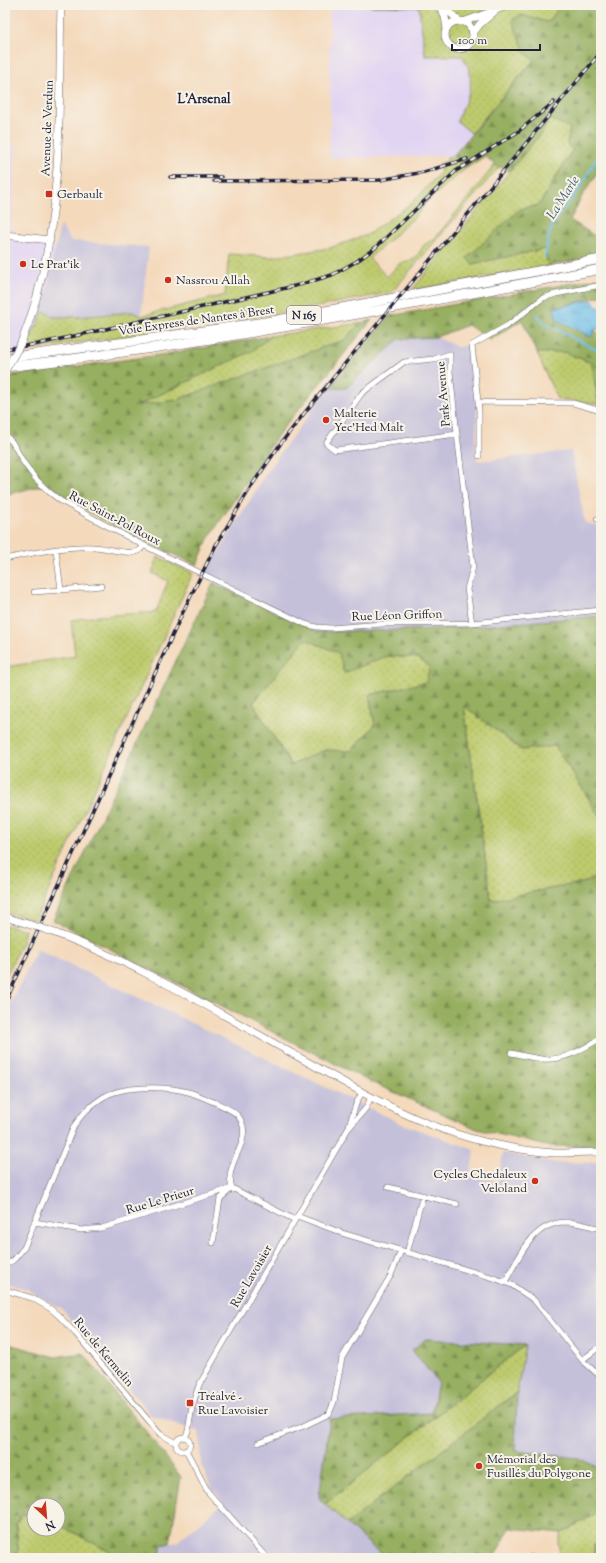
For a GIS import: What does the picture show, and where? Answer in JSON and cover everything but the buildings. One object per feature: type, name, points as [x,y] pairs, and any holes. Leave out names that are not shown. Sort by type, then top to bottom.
[{"type":"highway","name":"Voie Express de Nantes à Brest","points":[[5,358],[110,345],[272,321],[601,259]]},
{"type":"highway","name":"Voie Express de Nantes à Brest","points":[[5,367],[167,346],[303,325],[601,269]]},
{"type":"main road","name":"Avenue de Verdun","points":[[5,371],[21,343],[33,311],[43,275],[50,240],[58,160],[61,5]]},
{"type":"main road","points":[[441,5],[462,22],[470,26],[473,33]]},
{"type":"main road","points":[[441,5],[447,28],[446,40],[454,48],[459,49],[465,48],[470,44],[473,33],[480,24],[495,11]]},
{"type":"main road","points":[[447,28],[452,23],[470,20],[510,5]]},
{"type":"main road","points":[[5,235],[50,240]]},
{"type":"main road","points":[[5,917],[44,929],[93,948],[147,974],[371,1097],[445,1131],[513,1148],[555,1153],[601,1152]]},
{"type":"street","points":[[479,456],[478,402],[472,345],[508,325],[544,298],[556,294],[601,285]]},
{"type":"street","name":"Park Avenue","points":[[450,354],[450,372],[456,434],[335,450],[326,443],[362,393],[404,362],[434,359],[450,354]]},
{"type":"street","points":[[478,402],[573,403],[601,411]]},
{"type":"street","points":[[456,434],[473,566],[466,589],[472,623]]},
{"type":"street","name":"Rue Saint-Pol Roux","points":[[5,435],[12,442],[35,478],[52,494],[76,510],[205,575]]},
{"type":"street","points":[[5,560],[56,550],[95,547],[132,553],[140,551],[143,545]]},
{"type":"street","points":[[56,550],[62,590]]},
{"type":"street","name":"Rue Léon Griffon","points":[[205,575],[292,618],[316,627],[331,628],[382,624],[472,623],[601,610]]},
{"type":"street","points":[[34,592],[101,586]]},
{"type":"street","points":[[511,1053],[542,1059],[561,1058],[576,1052],[601,1038]]},
{"type":"street","points":[[5,1264],[14,1260],[24,1248],[74,1126],[81,1116],[102,1098],[124,1091],[147,1087],[173,1088],[190,1092],[228,1109],[239,1116],[243,1126],[244,1136],[230,1175],[232,1188]]},
{"type":"street","name":"Rue Lavoisier","points":[[348,1129],[356,1104],[362,1092]]},
{"type":"street","name":"Rue Lavoisier","points":[[185,1438],[199,1385],[348,1129],[366,1108],[371,1097]]},
{"type":"street","points":[[388,1187],[457,1204]]},
{"type":"street","points":[[232,1188],[296,1218],[505,1282],[519,1289],[534,1300],[582,1360],[601,1377]]},
{"type":"street","points":[[213,1243],[220,1199],[232,1188]]},
{"type":"street","name":"Rue Le Prieur","points":[[35,1222],[82,1230],[102,1228],[232,1188]]},
{"type":"street","points":[[258,1443],[304,1426],[329,1414],[334,1402],[342,1358],[404,1252],[423,1195]]},
{"type":"street","points":[[505,1282],[525,1246],[537,1232],[550,1225],[564,1222],[582,1224],[601,1229]]},
{"type":"street","name":"Rue de Kermelin","points":[[5,1290],[32,1298],[51,1309],[59,1316],[76,1334],[160,1434],[176,1443]]},
{"type":"street","points":[[582,1360],[601,1346]]},
{"type":"street","points":[[180,1438],[185,1438],[190,1443],[186,1450],[179,1450],[176,1446],[176,1443],[180,1438]]},
{"type":"street","points":[[186,1450],[208,1492],[267,1558]]},
{"type":"shaded area","points":[[330,7],[419,7],[425,56],[461,56],[468,65],[471,75],[468,93],[457,121],[471,133],[453,156],[330,158]]},
{"type":"shaded area","points":[[5,144],[16,145],[10,240],[32,243],[42,247],[55,248],[43,311],[25,350],[11,351],[13,344],[5,345]]},
{"type":"shaded area","points":[[60,225],[71,241],[149,247],[141,316],[54,317],[43,311]]},
{"type":"shaded area","points":[[436,337],[457,347],[470,345],[477,408],[476,458],[479,461],[571,451],[585,523],[601,526],[601,616],[440,629],[318,632],[204,577],[269,468],[328,389],[346,388],[399,339]]},
{"type":"shaded area","points":[[37,949],[402,1124],[475,1150],[470,1175],[498,1182],[503,1153],[556,1163],[601,1162],[601,1469],[578,1458],[515,1451],[517,1392],[525,1345],[412,1350],[438,1382],[432,1413],[330,1419],[319,1498],[385,1558],[161,1558],[161,1545],[177,1542],[223,1503],[211,1487],[201,1465],[199,1431],[183,1427],[151,1415],[63,1310],[27,1289],[5,1283],[5,1015]]},
{"type":"green space","points":[[369,5],[561,5],[548,23],[521,15],[534,60],[471,133],[457,121],[470,88],[471,80],[467,64],[462,56],[425,56],[419,7]]},
{"type":"green space","points":[[561,5],[601,5],[601,168],[582,196],[570,220],[598,238],[601,236],[601,255],[548,266],[545,249],[472,264],[467,258],[520,209],[539,205],[573,149],[567,145],[570,128],[550,119],[542,132],[509,171],[495,165],[485,156],[465,169],[453,156],[534,60],[525,53],[512,20],[521,15],[548,22]]},
{"type":"green space","points":[[550,118],[570,128],[567,145],[573,149],[539,205],[520,209],[472,264],[545,249],[548,266],[412,290],[542,132]]},
{"type":"green space","points":[[453,156],[465,169],[426,202],[419,213],[369,258],[387,277],[400,263],[415,259],[424,245],[435,238],[495,165],[499,167],[392,292],[322,306],[199,326],[25,350],[43,311],[54,317],[78,317],[132,312],[141,316],[225,295],[229,254],[272,257],[330,248],[367,235],[413,202],[441,172],[439,164],[447,161],[447,157]]},
{"type":"green space","points":[[601,278],[601,296],[554,308],[592,337],[594,330],[601,335],[601,406],[598,404],[592,363],[564,352],[537,353],[522,320],[490,340],[468,325],[436,337],[399,339],[346,388],[328,389],[390,316]]},
{"type":"green space","points":[[372,320],[280,432],[208,539],[197,565],[126,533],[78,506],[47,484],[5,495],[5,383],[13,375],[160,355],[271,336],[252,351],[138,405],[176,400],[344,340],[361,323]]},
{"type":"green space","points":[[361,323],[344,340],[176,400],[136,406],[251,351],[271,336]]},
{"type":"green space","points":[[564,352],[592,363],[598,404],[557,399],[537,353]]},
{"type":"green space","points":[[158,557],[193,573],[35,920],[5,912],[5,667],[75,656],[71,620],[97,616],[156,612],[168,581],[152,573]]},
{"type":"green space","points":[[213,583],[318,632],[440,629],[601,616],[601,818],[555,746],[522,750],[464,706],[491,900],[586,882],[601,874],[601,1146],[547,1146],[477,1129],[371,1082],[53,920]],"holes":[[[305,639],[339,653],[344,673],[387,656],[418,658],[430,667],[426,682],[369,695],[375,725],[351,751],[325,750],[291,765],[253,703]]]},
{"type":"green space","points":[[305,639],[339,653],[344,673],[387,656],[418,658],[430,667],[427,682],[369,695],[375,725],[351,751],[325,750],[291,765],[253,703]]},
{"type":"green space","points":[[464,705],[521,750],[555,746],[601,818],[601,874],[586,882],[491,900]]},
{"type":"green space","points":[[5,925],[25,930],[23,940],[5,979]]},
{"type":"green space","points":[[426,1339],[525,1345],[325,1504],[319,1498],[330,1419],[432,1413],[438,1382],[412,1350]]},
{"type":"green space","points":[[12,1345],[55,1357],[83,1353],[181,1477],[170,1543],[161,1545],[161,1558],[121,1558],[66,1528],[66,1497],[26,1497],[26,1515],[22,1514],[16,1524],[19,1558],[5,1558],[5,1346]]},
{"type":"green space","points":[[525,1345],[517,1392],[347,1524],[325,1504]]},
{"type":"green space","points":[[517,1392],[515,1451],[578,1458],[601,1469],[601,1511],[561,1533],[510,1528],[494,1558],[385,1558],[347,1524]]},
{"type":"green space","points":[[601,1511],[601,1542],[594,1545],[594,1558],[561,1558],[558,1543],[561,1533]]},
{"type":"green space","points":[[22,1514],[26,1515],[26,1537],[66,1537],[66,1528],[121,1558],[19,1558],[16,1524]]},
{"type":"green space","points":[[601,1542],[601,1558],[594,1558],[594,1545]]},
{"type":"water","points":[[592,300],[601,309],[601,328],[594,330],[592,337],[557,320],[554,308]]},
{"type":"waterway","name":"La Marle","points":[[593,5],[601,21]]},
{"type":"waterway","name":"La Marle","points":[[545,257],[549,234],[553,225],[560,213],[578,191],[601,151]]},
{"type":"waterway","points":[[536,314],[544,323],[601,352]]},
{"type":"railway","points":[[5,1003],[182,614],[216,545],[252,485],[281,443],[306,411],[601,52]]},
{"type":"railway","points":[[5,349],[38,344],[106,329],[299,285],[332,275],[357,261],[375,248],[456,171],[519,131],[554,102]]},
{"type":"railway","points":[[214,181],[380,180],[424,172],[467,159]]},
{"type":"railway","points":[[170,177],[221,177]]},
{"type":"place","name":"Gerbault","points":[[49,194]]},
{"type":"place","name":"Le Prat'ik","points":[[23,264]]},
{"type":"place","name":"Nassrou Allah","points":[[168,280]]},
{"type":"place","name":"Malterie Yec'Hed Malt","points":[[326,420]]},
{"type":"place","name":"Cycles Chedaleux Veloland","points":[[535,1181]]},
{"type":"place","name":"Tréalvé - Rue Lavoisier","points":[[190,1403]]},
{"type":"place","name":"Mémorial des Fusillés du Polygone","points":[[479,1466]]},
{"type":"district","name":"L'Arsenal","points":[[204,98]]}]
